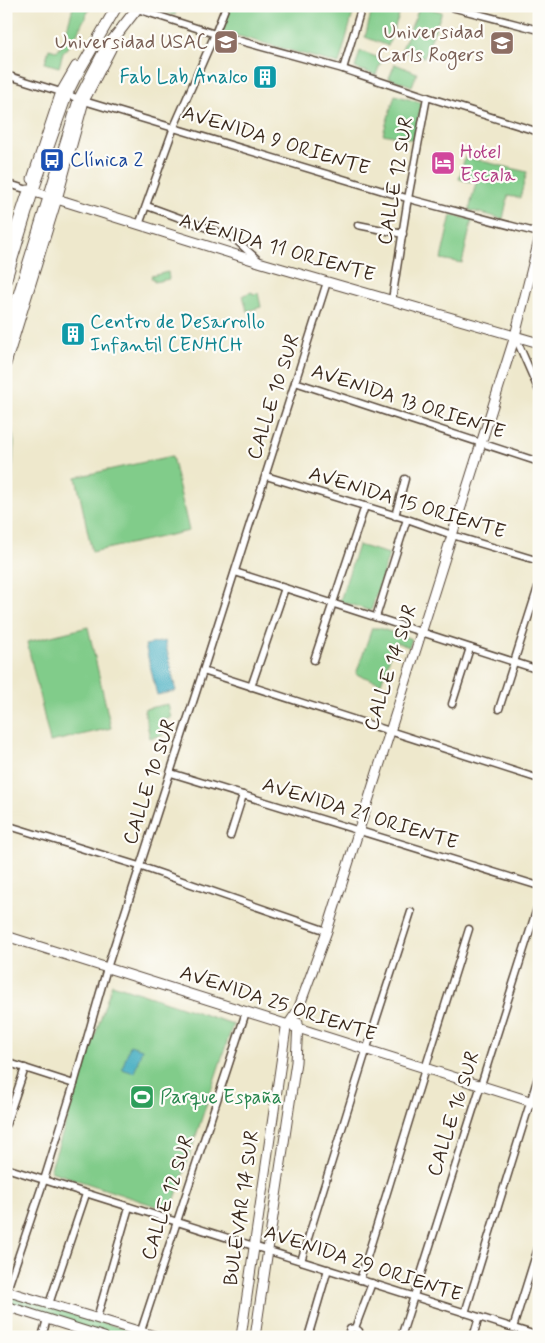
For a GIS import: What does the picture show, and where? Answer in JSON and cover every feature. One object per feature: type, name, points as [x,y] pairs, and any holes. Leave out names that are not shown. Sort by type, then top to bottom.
[{"type":"main road","points":[[6,280],[31,191],[64,93],[117,6]]},
{"type":"main road","points":[[6,364],[82,100],[104,51],[138,8]]},
{"type":"main road","points":[[6,258],[9,238],[31,191]]},
{"type":"main road","name":"AVENIDA 11 ORIENTE","points":[[31,191],[262,263],[539,343]]},
{"type":"main road","points":[[6,335],[53,198]]},
{"type":"main road","name":"CALLE 14 SUR","points":[[288,1024],[298,1010],[327,931],[515,336],[539,240]]},
{"type":"main road","name":"AVENIDA 25 ORIENTE","points":[[8,936],[534,1103]]},
{"type":"main road","name":"CALLE 14 SUR","points":[[298,1010],[298,1027]]},
{"type":"main road","name":"BULEVAR 14 SUR","points":[[241,1337],[288,1024]]},
{"type":"main road","name":"BULEVAR 14 SUR","points":[[255,1337],[296,1062],[298,1027]]},
{"type":"main road","points":[[7,1292],[97,1318],[140,1334],[158,1337]]},
{"type":"main road","points":[[6,1306],[91,1335],[104,1337]]},
{"type":"street","points":[[139,225],[174,127],[216,34],[226,6]]},
{"type":"street","points":[[343,69],[362,6]]},
{"type":"street","points":[[447,6],[539,30]]},
{"type":"street","points":[[138,8],[216,34],[343,69],[539,132]]},
{"type":"street","name":"AVENIDA 9 ORIENTE","points":[[6,75],[82,100],[408,198],[539,233]]},
{"type":"street","name":"CALLE 12 SUR","points":[[392,300],[408,198],[427,97]]},
{"type":"street","name":"AVENIDA 11 ORIENTE","points":[[6,183],[31,191]]},
{"type":"street","points":[[146,206],[230,236],[262,263]]},
{"type":"street","points":[[358,225],[403,234]]},
{"type":"street","name":"CALLE 10 SUR","points":[[7,1292],[74,1084],[107,968],[327,282]]},
{"type":"street","points":[[515,336],[539,391]]},
{"type":"street","name":"AVENIDA 13 ORIENTE","points":[[295,382],[539,462]]},
{"type":"street","name":"AVENIDA 15 ORIENTE","points":[[266,476],[407,519],[452,536],[539,561]]},
{"type":"street","points":[[395,516],[405,479]]},
{"type":"street","points":[[314,660],[365,506]]},
{"type":"street","points":[[376,617],[407,519]]},
{"type":"street","points":[[235,572],[539,670]]},
{"type":"street","points":[[499,709],[539,584]]},
{"type":"street","points":[[251,686],[285,588]]},
{"type":"street","points":[[452,704],[470,648]]},
{"type":"street","points":[[203,671],[539,779]]},
{"type":"street","name":"AVENIDA 21 ORIENTE","points":[[171,773],[539,886]]},
{"type":"street","points":[[230,836],[243,795]]},
{"type":"street","points":[[6,825],[140,866],[327,931]]},
{"type":"street","name":"CALLE 16 SUR","points":[[401,1337],[539,902]]},
{"type":"street","points":[[301,1262],[412,912]]},
{"type":"street","points":[[360,1280],[469,929]]},
{"type":"street","points":[[6,947],[8,936]]},
{"type":"street","name":"CALLE 12 SUR","points":[[140,1334],[246,1012]]},
{"type":"street","points":[[6,1062],[74,1084]]},
{"type":"street","points":[[6,1124],[25,1068]]},
{"type":"street","points":[[465,1313],[534,1103],[539,1074]]},
{"type":"street","name":"AVENIDA 29 ORIENTE","points":[[6,1168],[539,1336]]},
{"type":"street","points":[[49,1304],[86,1194]]},
{"type":"street","points":[[97,1318],[129,1207]]},
{"type":"street","points":[[513,1328],[539,1245]]},
{"type":"street","points":[[308,1337],[328,1269]]},
{"type":"street","points":[[350,1337],[349,1332],[356,1328],[372,1283]]},
{"type":"street","points":[[473,1337],[479,1317]]},
{"type":"street","points":[[42,1337],[47,1319]]},
{"type":"street","points":[[356,1328],[359,1331],[358,1337]]},
{"type":"green space","points":[[70,6],[91,6],[75,37],[63,53],[59,67],[45,63],[49,49],[56,51],[63,43],[73,7]]},
{"type":"green space","points":[[151,6],[177,6],[175,15],[149,9]]},
{"type":"green space","points":[[230,6],[355,6],[339,64],[220,31]]},
{"type":"green space","points":[[373,6],[380,6],[400,12],[388,46],[365,37]]},
{"type":"green space","points":[[420,6],[442,12],[424,57],[401,51]]},
{"type":"green space","points":[[360,51],[382,59],[376,75],[355,68]]},
{"type":"green space","points":[[395,64],[417,73],[412,86],[389,78]]},
{"type":"green space","points":[[395,95],[421,103],[414,140],[383,134]]},
{"type":"green space","points":[[465,157],[527,172],[520,198],[508,196],[503,219],[469,210],[476,183],[459,179]]},
{"type":"green space","points":[[451,215],[472,220],[462,263],[441,259]]},
{"type":"green space","points":[[168,272],[169,279],[154,282],[151,276]]},
{"type":"green space","points":[[252,292],[253,294],[258,293],[261,307],[247,311],[243,295]]},
{"type":"green space","points":[[6,393],[14,442],[11,495],[6,521]]},
{"type":"green space","points":[[172,456],[189,531],[92,552],[76,477]]},
{"type":"green space","points":[[358,545],[389,554],[371,611],[340,601]]},
{"type":"green space","points":[[88,627],[111,728],[50,742],[27,642]]},
{"type":"green space","points":[[372,628],[379,628],[412,639],[409,647],[395,642],[381,683],[356,674]]},
{"type":"green space","points":[[168,704],[171,718],[160,721],[163,735],[150,738],[144,709]]},
{"type":"green space","name":"Parque España","points":[[112,984],[233,1024],[171,1211],[50,1171]]},
{"type":"green space","points":[[6,1293],[151,1337],[111,1337],[6,1303]]},
{"type":"water","points":[[165,641],[176,691],[157,695],[145,645]]},
{"type":"water","points":[[130,1045],[142,1049],[134,1073],[122,1069]]},
{"type":"place","name":"Universidad USAC","points":[[226,42]]},
{"type":"place","name":"Universidad Carls Rogers","points":[[502,43]]},
{"type":"place","name":"Fab Lab Analco","points":[[265,77]]},
{"type":"place","name":"Clínica 2","points":[[52,160]]},
{"type":"place","name":"Hotel Escala","points":[[443,163]]},
{"type":"place","name":"Centro de Desarrollo Infantil CENHCH","points":[[73,334]]},
{"type":"place","name":"Parque España","points":[[142,1097]]}]
